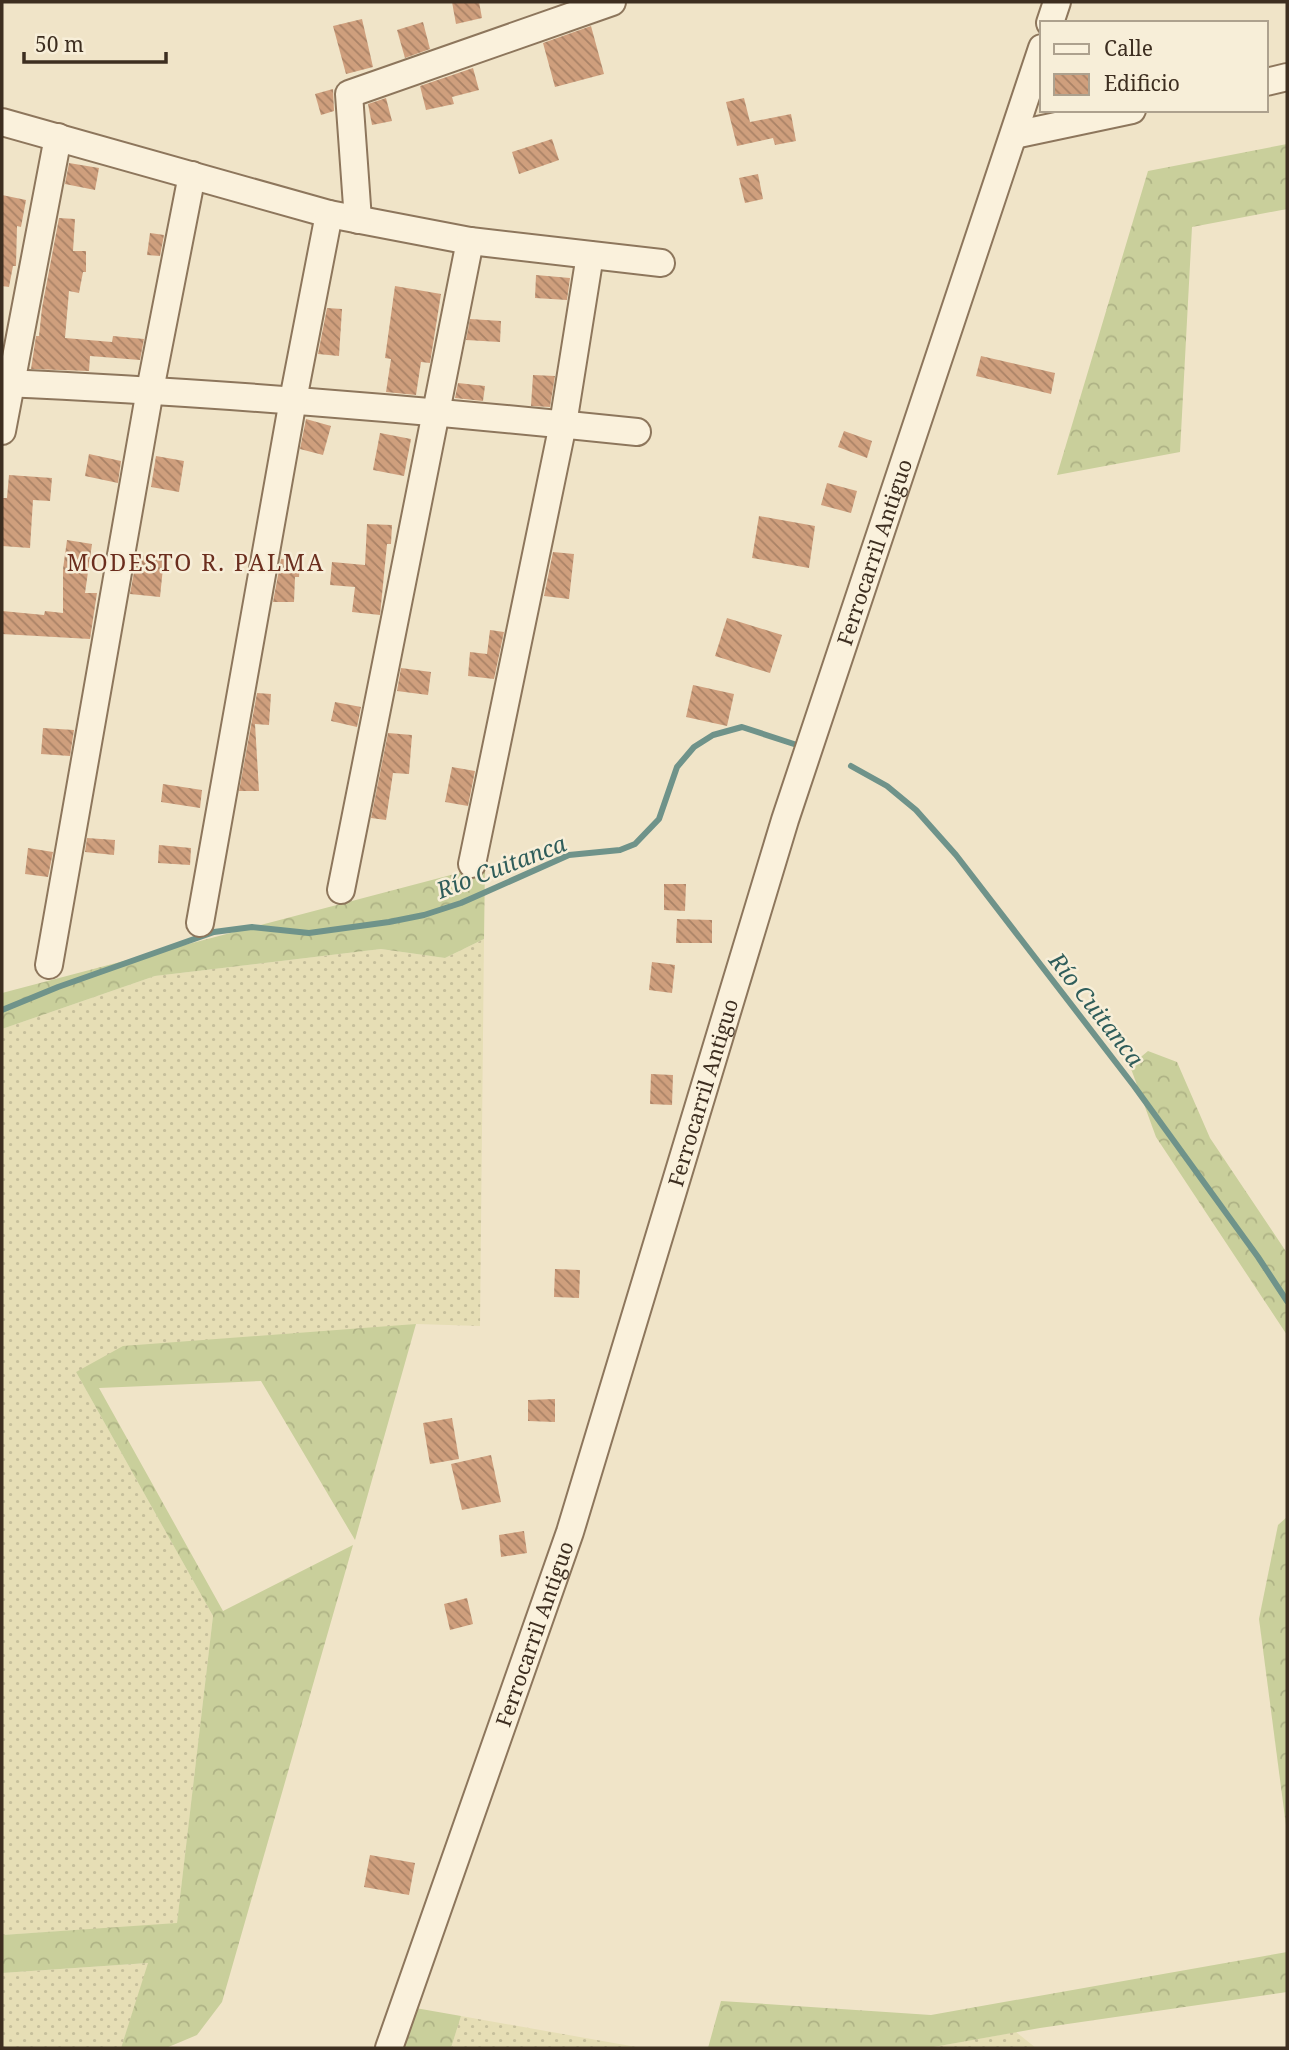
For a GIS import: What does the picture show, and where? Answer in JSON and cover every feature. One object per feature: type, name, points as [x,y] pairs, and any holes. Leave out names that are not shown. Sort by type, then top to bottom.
[{"type":"street","points":[[358,220],[349,94],[612,2]]},
{"type":"street","points":[[1051,21],[1057,2]]},
{"type":"street","name":"Ferrocarril Antiguo","points":[[389,2048],[570,1532],[785,820],[1040,54]]},
{"type":"street","points":[[1268,82],[1287,77]]},
{"type":"street","points":[[1014,135],[1123,112]]},
{"type":"street","points":[[2,122],[329,214],[470,241],[661,263]]},
{"type":"street","points":[[2,430],[6,383],[58,137]]},
{"type":"street","points":[[49,965],[150,390],[192,175]]},
{"type":"street","points":[[200,923],[293,400],[329,214]]},
{"type":"street","points":[[341,890],[470,241]]},
{"type":"street","points":[[472,864],[563,424],[590,255]]},
{"type":"street","points":[[6,383],[150,390],[435,411],[637,432]]},
{"type":"shaded area","points":[[484,939],[480,1326],[416,1324],[76,1372],[213,1616],[177,1924],[2,1935],[2,1029],[155,976],[381,949],[445,958]]},
{"type":"shaded area","points":[[149,1963],[121,2048],[2,2048],[2,1973]]},
{"type":"shaded area","points":[[461,2016],[642,2048],[451,2048]]},
{"type":"shaded area","points":[[1016,2032],[1036,2048],[928,2048]]},
{"type":"green space","points":[[1287,144],[1287,209],[1192,227],[1180,452],[1057,475],[1148,171]]},
{"type":"green space","points":[[485,866],[484,939],[445,958],[381,949],[155,976],[2,1029],[2,993]]},
{"type":"green space","points":[[1148,1051],[1177,1062],[1210,1138],[1287,1253],[1287,1335],[1156,1137],[1130,1066]]},
{"type":"green space","points":[[416,1324],[355,1540],[261,1381],[99,1388],[223,1611],[353,1545],[222,2002],[197,2035],[166,2048],[121,2048],[148,1963],[2,1973],[2,1935],[177,1923],[213,1616],[76,1372],[123,1346]]},
{"type":"green space","points":[[1287,1517],[1287,1833],[1259,1619],[1278,1525]]},
{"type":"green space","points":[[1287,1952],[1287,1992],[1040,2028],[928,2048],[708,2048],[721,2001],[931,2015]]},
{"type":"green space","points":[[404,2006],[461,2016],[451,2048],[389,2048]]},
{"type":"building","points":[[452,2],[479,2],[482,18],[456,24]]},
{"type":"building","points":[[362,19],[373,67],[346,74],[333,26]]},
{"type":"building","points":[[423,22],[430,49],[405,58],[397,30]]},
{"type":"building","points":[[591,26],[604,74],[555,87],[543,43]]},
{"type":"building","points":[[473,68],[479,90],[452,97],[454,104],[426,110],[420,86]]},
{"type":"building","points":[[333,89],[334,111],[321,115],[315,94]]},
{"type":"building","points":[[386,98],[392,121],[372,125],[368,104]]},
{"type":"building","points":[[744,98],[750,122],[791,114],[796,141],[775,145],[773,138],[737,146],[726,102]]},
{"type":"building","points":[[552,139],[559,160],[519,174],[512,152]]},
{"type":"building","points":[[69,163],[99,168],[95,190],[65,184]]},
{"type":"building","points":[[758,174],[763,199],[745,203],[739,178]]},
{"type":"building","points":[[2,195],[26,200],[21,227],[17,226],[16,266],[13,266],[9,287],[2,286]]},
{"type":"building","points":[[59,218],[75,219],[73,251],[86,251],[86,272],[83,272],[79,293],[69,291],[65,338],[112,342],[113,336],[144,339],[140,360],[90,356],[89,371],[31,369]]},
{"type":"building","points":[[150,233],[164,235],[160,256],[147,255]]},
{"type":"building","points":[[536,275],[570,278],[567,300],[535,298]]},
{"type":"building","points":[[395,286],[441,294],[430,363],[421,362],[416,395],[386,392],[391,359],[385,358]]},
{"type":"building","points":[[327,308],[342,309],[339,356],[318,354]]},
{"type":"building","points":[[470,319],[501,321],[500,342],[466,340]]},
{"type":"building","points":[[981,356],[1055,373],[1051,394],[976,376]]},
{"type":"building","points":[[533,375],[555,376],[550,407],[531,406]]},
{"type":"building","points":[[458,383],[485,386],[483,401],[455,398]]},
{"type":"building","points":[[306,419],[331,426],[323,455],[300,449]]},
{"type":"building","points":[[844,431],[872,441],[867,458],[838,447]]},
{"type":"building","points":[[380,433],[411,439],[404,476],[373,470]]},
{"type":"building","points":[[89,454],[121,461],[118,483],[85,476]]},
{"type":"building","points":[[156,456],[184,461],[179,492],[151,487]]},
{"type":"building","points":[[9,475],[52,478],[50,501],[33,500],[30,548],[2,546],[2,498],[7,498]]},
{"type":"building","points":[[827,483],[857,491],[851,513],[821,505]]},
{"type":"building","points":[[759,516],[815,526],[809,568],[752,558]]},
{"type":"building","points":[[367,524],[392,525],[391,544],[387,544],[380,615],[352,612],[355,587],[330,585],[332,562],[365,565]]},
{"type":"building","points":[[67,540],[92,544],[85,593],[97,593],[90,639],[2,634],[2,611],[44,615],[45,611],[63,613],[63,569]]},
{"type":"building","points":[[553,552],[574,554],[569,599],[544,596]]},
{"type":"building","points":[[137,555],[164,558],[160,597],[130,594]]},
{"type":"building","points":[[281,559],[300,560],[299,577],[295,577],[294,602],[273,602]]},
{"type":"building","points":[[727,618],[782,635],[770,673],[715,656]]},
{"type":"building","points":[[490,630],[504,632],[494,679],[468,676],[470,652],[487,654]]},
{"type":"building","points":[[401,668],[431,672],[428,695],[397,691]]},
{"type":"building","points":[[693,685],[734,694],[727,726],[686,717]]},
{"type":"building","points":[[257,693],[271,694],[269,725],[255,724],[259,791],[239,791]]},
{"type":"building","points":[[335,702],[361,707],[357,727],[331,721]]},
{"type":"building","points":[[43,728],[74,730],[70,756],[41,754]]},
{"type":"building","points":[[388,733],[412,735],[409,774],[393,773],[386,820],[371,818]]},
{"type":"building","points":[[452,767],[475,771],[468,806],[445,802]]},
{"type":"building","points":[[163,784],[202,790],[200,808],[161,802]]},
{"type":"building","points":[[87,838],[115,840],[114,855],[85,852]]},
{"type":"building","points":[[159,845],[191,848],[190,865],[158,863]]},
{"type":"building","points":[[28,848],[53,852],[48,877],[25,874]]},
{"type":"building","points":[[664,884],[686,884],[685,911],[664,910]]},
{"type":"building","points":[[677,919],[712,920],[712,943],[676,943]]},
{"type":"building","points":[[652,962],[675,965],[672,993],[649,990]]},
{"type":"building","points":[[651,1074],[673,1075],[672,1105],[650,1104]]},
{"type":"building","points":[[555,1269],[580,1270],[579,1298],[554,1297]]},
{"type":"building","points":[[555,1399],[555,1422],[528,1421],[528,1400]]},
{"type":"building","points":[[452,1418],[459,1459],[430,1464],[423,1423]]},
{"type":"building","points":[[491,1455],[501,1502],[462,1510],[451,1464]]},
{"type":"building","points":[[524,1531],[527,1553],[501,1557],[499,1535]]},
{"type":"building","points":[[467,1598],[473,1624],[450,1630],[444,1604]]},
{"type":"building","points":[[370,1855],[415,1863],[409,1895],[364,1887]]},
{"type":"waterway","name":"Río Cuitanca","points":[[2,1010],[58,987],[214,932],[252,927],[309,933],[389,922],[424,915],[461,903],[569,855],[620,850],[635,844],[659,819],[677,767],[694,747],[713,735],[742,727],[797,745]]},
{"type":"waterway","name":"Río Cuitanca","points":[[851,766],[887,786],[916,810],[956,855],[1134,1086],[1287,1301]]},
{"type":"district","name":"MODESTO R. PALMA","points":[[196,562]]}]
